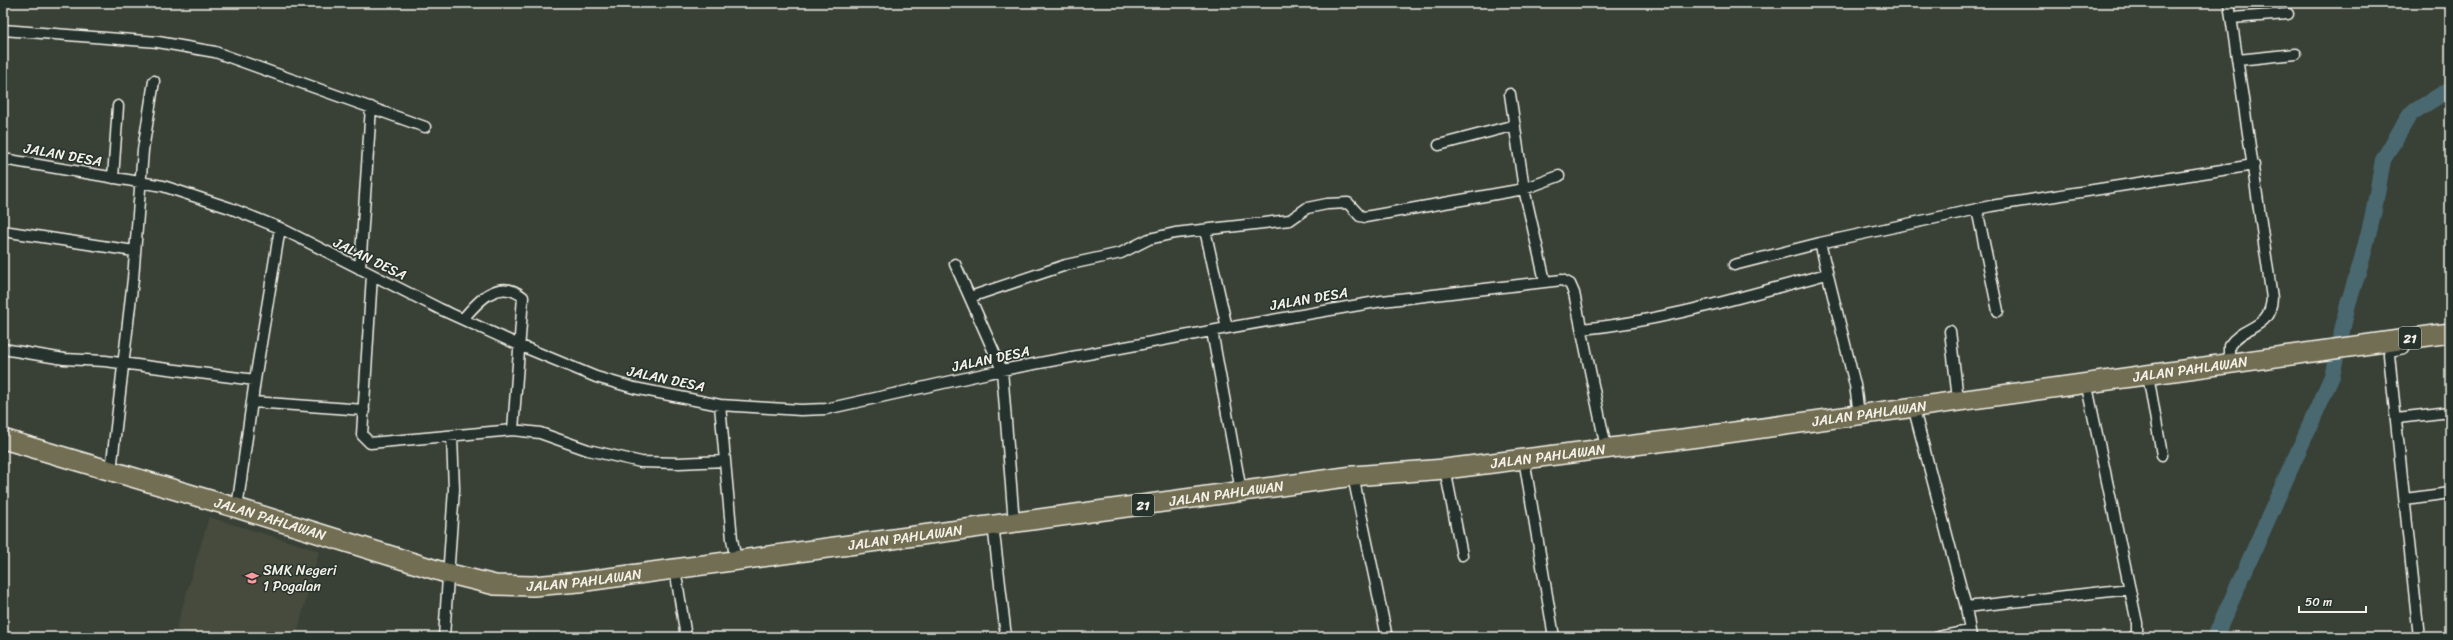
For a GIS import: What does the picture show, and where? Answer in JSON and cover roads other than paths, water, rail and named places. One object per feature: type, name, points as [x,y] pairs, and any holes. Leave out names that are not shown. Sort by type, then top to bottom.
[{"type":"highway","name":"21","points":[[2428,335],[2450,333]]},
{"type":"highway","name":"JALAN PAHLAWAN","points":[[3,439],[237,508],[446,573],[495,585],[533,586],[736,561],[993,524],[1353,476],[1445,469],[1698,437],[1958,399],[2148,375],[2428,335]]},
{"type":"street","points":[[2229,3],[2254,165],[2272,307],[2266,320],[2240,334],[2232,341],[2228,351],[2229,363]]},
{"type":"street","points":[[2232,18],[2288,14]]},
{"type":"street","points":[[3,30],[158,42],[215,52],[425,127]]},
{"type":"street","points":[[2238,60],[2296,54]]},
{"type":"street","points":[[111,471],[124,363],[142,176],[154,81]]},
{"type":"street","points":[[1510,94],[1516,125],[1524,189],[1546,281]]},
{"type":"street","points":[[113,178],[118,106]]},
{"type":"street","points":[[360,269],[371,107]]},
{"type":"street","points":[[1439,145],[1516,125]]},
{"type":"street","name":"JALAN DESA","points":[[3,159],[113,178],[142,176],[280,228],[463,319],[519,345],[596,377],[634,388],[720,405],[801,410],[826,409],[1002,370],[1227,328],[1382,301],[1562,280],[1570,284],[1582,330],[1606,448]]},
{"type":"street","points":[[1734,265],[1820,243],[1976,209],[2254,165]]},
{"type":"street","points":[[970,297],[1066,265],[1121,253],[1149,239],[1205,230],[1290,220],[1304,208],[1327,204],[1348,203],[1360,216],[1365,217],[1524,189],[1559,176]]},
{"type":"street","points":[[1976,209],[1998,311]]},
{"type":"street","points":[[237,508],[255,380],[280,228]]},
{"type":"street","points":[[1205,230],[1227,328]]},
{"type":"street","points":[[3,231],[134,251]]},
{"type":"street","points":[[1820,243],[1855,385],[1859,414]]},
{"type":"street","points":[[956,264],[1002,370],[1014,522]]},
{"type":"street","points":[[1582,330],[1639,321],[1736,299],[1827,274]]},
{"type":"street","points":[[372,275],[362,435],[370,443],[452,437],[513,430],[540,433],[588,450],[641,462],[679,463],[725,461]]},
{"type":"street","points":[[463,319],[477,302],[489,292],[499,290],[514,292],[524,300],[513,430]]},
{"type":"street","points":[[1212,331],[1241,491]]},
{"type":"street","points":[[1950,331],[1958,399]]},
{"type":"street","points":[[2419,637],[2389,353],[2393,349],[2429,344],[2428,335]]},
{"type":"street","points":[[3,349],[64,359],[124,363],[255,380]]},
{"type":"street","points":[[2148,375],[2162,455]]},
{"type":"street","points":[[2086,382],[2100,456],[2138,631],[2133,637]]},
{"type":"street","points":[[253,402],[364,410]]},
{"type":"street","points":[[720,405],[732,539],[736,561]]},
{"type":"street","points":[[1913,406],[1966,607],[1970,634],[1938,637]]},
{"type":"street","points":[[2397,418],[2450,412]]},
{"type":"street","points":[[444,637],[446,573],[454,488],[452,437]]},
{"type":"street","points":[[1524,459],[1554,637]]},
{"type":"street","points":[[1445,469],[1462,555]]},
{"type":"street","points":[[1353,476],[1387,637]]},
{"type":"street","points":[[2405,499],[2450,493]]},
{"type":"street","points":[[993,524],[1006,637]]},
{"type":"street","points":[[675,569],[686,637]]},
{"type":"street","points":[[1966,607],[2130,589]]},
{"type":"waterway","points":[[2215,637],[2332,376],[2348,304],[2361,263],[2373,215],[2383,160],[2410,114],[2450,89]]},
{"type":"place","name":"SMK Negeri 1 Pogalan","points":[[252,578]]}]
